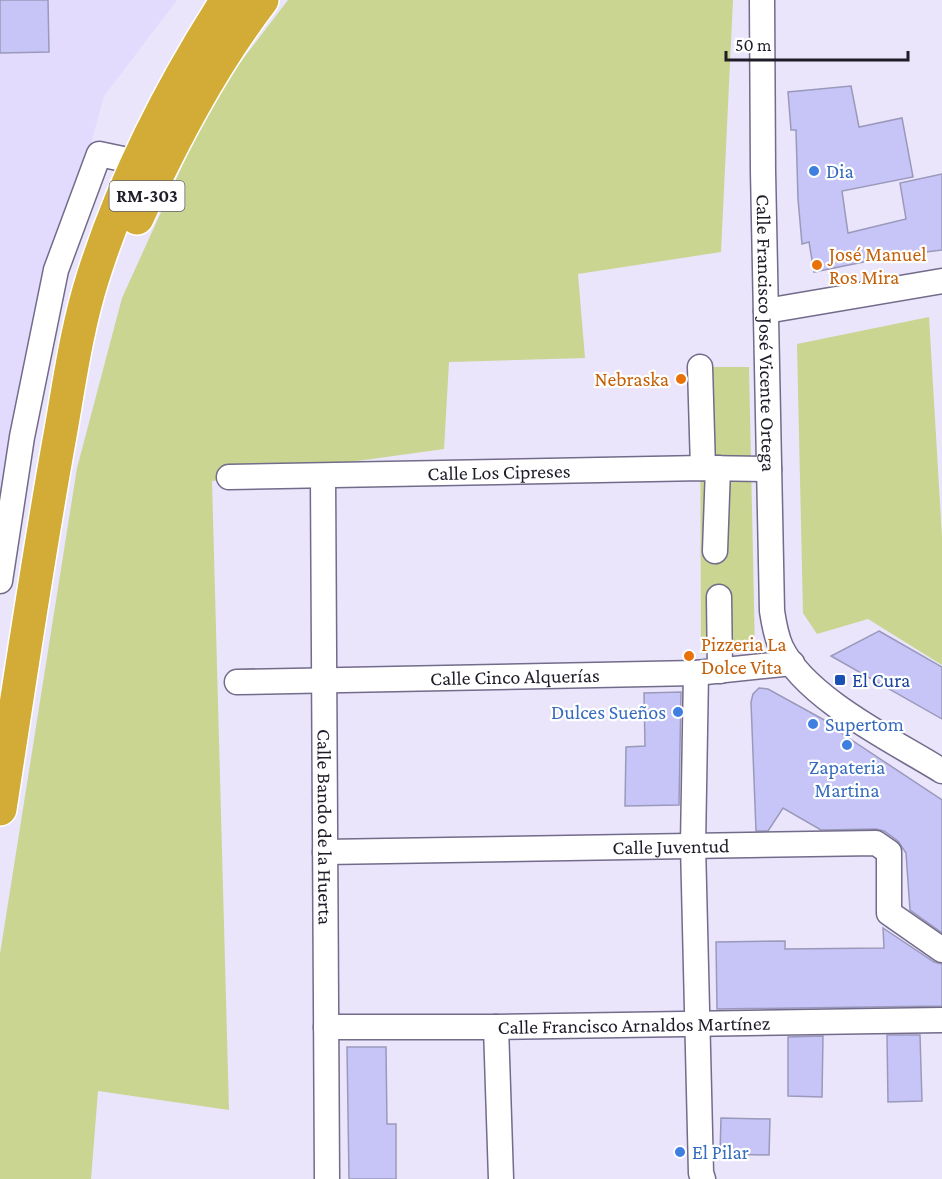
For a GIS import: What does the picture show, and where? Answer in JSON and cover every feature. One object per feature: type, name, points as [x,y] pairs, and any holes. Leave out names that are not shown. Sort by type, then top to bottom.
[{"type":"highway","name":"RM-303","points":[[0,809],[50,492],[81,316],[93,276],[137,162],[169,97],[227,0]]},
{"type":"highway","name":"RM-303","points":[[65,407],[90,331],[112,275],[159,170],[230,44],[262,0]]},
{"type":"street","name":"Calle Francisco José Vicente Ortega","points":[[762,0],[769,469],[772,611],[775,629],[782,648],[792,663],[821,694],[942,771]]},
{"type":"street","points":[[0,581],[21,437],[56,270],[99,154],[137,162]]},
{"type":"street","points":[[766,311],[942,281]]},
{"type":"street","points":[[700,367],[715,551]]},
{"type":"street","name":"Calle Los Cipreses","points":[[229,477],[710,468],[769,469]]},
{"type":"street","name":"Calle Bando de la Huerta","points":[[323,476],[327,1179]]},
{"type":"street","points":[[702,1176],[693,845],[708,672],[719,597]]},
{"type":"street","name":"Calle Cinco Alquerías","points":[[237,682],[708,672],[792,663]]},
{"type":"street","name":"Calle Juventud","points":[[325,852],[876,843],[889,852],[889,913],[942,950]]},
{"type":"street","name":"Calle Francisco Arnaldos Martínez","points":[[326,1027],[496,1027],[942,1020]]},
{"type":"street","points":[[496,1027],[501,1179]]},
{"type":"shaded area","points":[[0,0],[177,0],[104,96],[56,270],[0,542]]},
{"type":"green space","points":[[288,0],[733,0],[721,252],[578,274],[585,358],[449,362],[444,449],[212,481],[229,1110],[98,1091],[91,1179],[0,1179],[0,954],[77,468],[122,298],[213,98]]},
{"type":"green space","points":[[929,317],[942,537],[942,665],[868,619],[817,634],[803,613],[797,344]]},
{"type":"green space","points":[[700,367],[749,367],[755,651],[701,654]]},
{"type":"building","points":[[0,0],[48,0],[49,52],[0,53]]},
{"type":"building","points":[[851,86],[859,127],[902,118],[913,177],[842,191],[848,233],[906,219],[900,183],[942,174],[942,250],[893,256],[814,272],[809,242],[802,244],[796,130],[791,130],[788,92]]},
{"type":"building","points":[[879,631],[942,667],[942,719],[831,656]]},
{"type":"building","points":[[759,688],[768,689],[837,727],[835,729],[942,800],[942,933],[910,910],[906,853],[898,841],[884,831],[876,829],[821,830],[783,808],[768,831],[756,831],[751,702],[753,694]]},
{"type":"building","points":[[681,692],[679,805],[625,806],[626,747],[645,746],[644,693]]},
{"type":"building","points":[[883,928],[934,962],[942,964],[942,1006],[717,1009],[716,942],[785,941],[785,949],[884,948]]},
{"type":"building","points":[[887,1035],[920,1035],[922,1101],[888,1102]]},
{"type":"building","points":[[823,1036],[822,1097],[788,1096],[788,1037]]},
{"type":"building","points":[[347,1047],[386,1047],[387,1124],[396,1124],[396,1179],[349,1179]]},
{"type":"building","points":[[721,1118],[770,1119],[769,1155],[720,1154]]},
{"type":"place","name":"Dia","points":[[814,171]]},
{"type":"place","name":"José Manuel Ros Mira","points":[[817,265]]},
{"type":"place","name":"Nebraska","points":[[681,379]]},
{"type":"place","name":"Pizzeria La Dolce Vita","points":[[689,656]]},
{"type":"place","name":"El Cura","points":[[840,680]]},
{"type":"place","name":"Dulces Sueños","points":[[678,712]]},
{"type":"place","name":"Supertom","points":[[813,724]]},
{"type":"place","name":"Zapateria Martina","points":[[847,745]]},
{"type":"place","name":"El Pilar","points":[[680,1152]]}]
